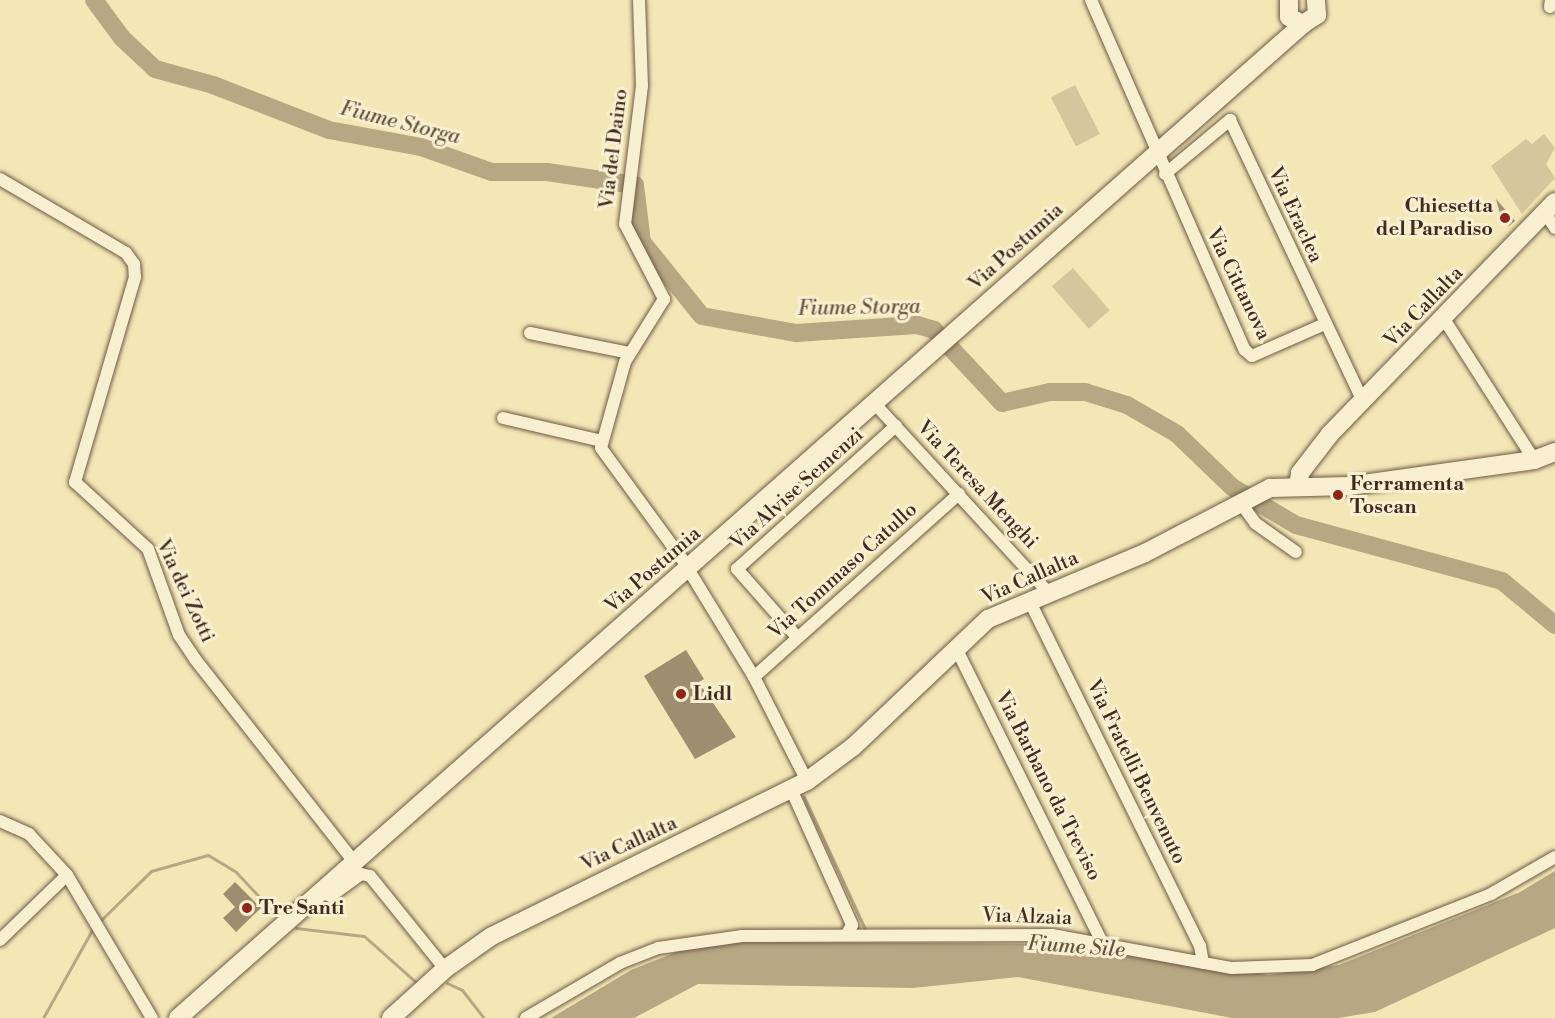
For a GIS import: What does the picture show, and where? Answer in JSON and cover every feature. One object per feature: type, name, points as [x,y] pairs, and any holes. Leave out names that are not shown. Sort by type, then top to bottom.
[{"type":"street","name":"Via del Daino","points":[[604,451],[629,354],[664,299],[663,290],[627,235],[625,193],[642,86],[639,0]]},
{"type":"street","points":[[1091,0],[1158,156]]},
{"type":"street","name":"Via Postumia","points":[[178,1018],[1270,57],[1294,14],[1333,0]]},
{"type":"street","name":"Via Eraclea","points":[[1165,174],[1230,120],[1363,402]]},
{"type":"street","name":"Via Cittanova","points":[[1158,156],[1248,354],[1325,324]]},
{"type":"street","name":"Via dei Zotti","points":[[0,179],[126,253],[134,264],[135,278],[75,482],[148,549],[179,635],[195,659],[354,862]]},
{"type":"street","name":"Via Callalta","points":[[391,1018],[445,969],[544,909],[799,785],[854,747],[988,619],[1145,553],[1264,491],[1298,486],[1305,464],[1444,319],[1552,214]]},
{"type":"street","points":[[1444,319],[1534,460]]},
{"type":"street","points":[[530,333],[629,354]]},
{"type":"street","name":"Via Teresa Menghi","points":[[875,404],[1048,592]]},
{"type":"street","points":[[503,418],[604,451],[687,570],[754,677],[799,785],[852,925],[847,934]]},
{"type":"street","name":"Via Alvise Semenzi","points":[[797,637],[737,569],[896,426]]},
{"type":"street","points":[[1298,486],[1349,486],[1534,460],[1555,452]]},
{"type":"street","name":"Via Tommaso Catullo","points":[[754,677],[959,494]]},
{"type":"street","points":[[1241,502],[1255,523],[1296,552]]},
{"type":"street","name":"Via Fratelli Benvenuto","points":[[1029,600],[1203,963]]},
{"type":"street","name":"Via Barbano da Treviso","points":[[956,648],[1102,942]]},
{"type":"street","points":[[0,820],[29,834],[67,875],[102,930],[152,1018]]},
{"type":"street","name":"Via Alzaia","points":[[526,1018],[620,963],[658,948],[701,939],[847,934],[867,936],[1052,935],[1102,942],[1203,963],[1255,970],[1336,958],[1513,884],[1555,857]]},
{"type":"street","points":[[321,892],[331,897],[361,874],[370,876],[445,969]]},
{"type":"street","points":[[0,940],[67,875]]},
{"type":"shaded area","points":[[1075,85],[1100,134],[1076,146],[1051,97]]},
{"type":"shaded area","points":[[1544,134],[1555,148],[1546,164],[1555,178],[1522,214],[1491,166],[1526,139],[1532,144]]},
{"type":"shaded area","points":[[1073,268],[1110,310],[1089,329],[1052,286]]},
{"type":"water","name":"Fiume Sile","points":[[1555,871],[1555,928],[1375,1012],[1338,1018],[1232,1018],[1018,977],[913,988],[698,984],[634,1018],[551,1018],[631,970],[679,951],[740,942],[1083,944],[1269,975],[1339,965],[1520,892]]},
{"type":"building","name":"Chiesetta del Paradiso","points":[[1496,199],[1515,221],[1509,226],[1501,217]]},
{"type":"building","name":"Lidl","points":[[686,650],[704,679],[699,682],[736,737],[695,759],[644,676]]},
{"type":"building","name":"Tre Santi","points":[[235,882],[261,908],[236,932],[223,918],[235,907],[223,894]]},
{"type":"waterway","name":"Fiume Storga","points":[[94,0],[122,38],[155,69],[213,85],[329,130],[421,147],[492,172],[547,172],[635,185],[642,242],[702,316],[796,333],[917,325],[934,330],[1002,403],[1050,392],[1085,392],[1127,405],[1177,434],[1232,487],[1296,525],[1502,581],[1555,625]]},
{"type":"waterway","points":[[804,797],[866,931]]},
{"type":"waterway","points":[[100,921],[151,871],[208,855],[236,872],[277,916]]},
{"type":"waterway","points":[[43,1018],[93,928]]},
{"type":"waterway","points":[[296,928],[364,936],[419,985]]},
{"type":"waterway","points":[[447,983],[462,990],[484,1018]]},
{"type":"place","name":"Chiesetta del Paradiso","points":[[1505,218]]},
{"type":"place","name":"Ferramenta Toscan","points":[[1338,495]]},
{"type":"place","name":"Lidl","points":[[681,694]]},
{"type":"place","name":"Tre Santi","points":[[247,908]]}]
